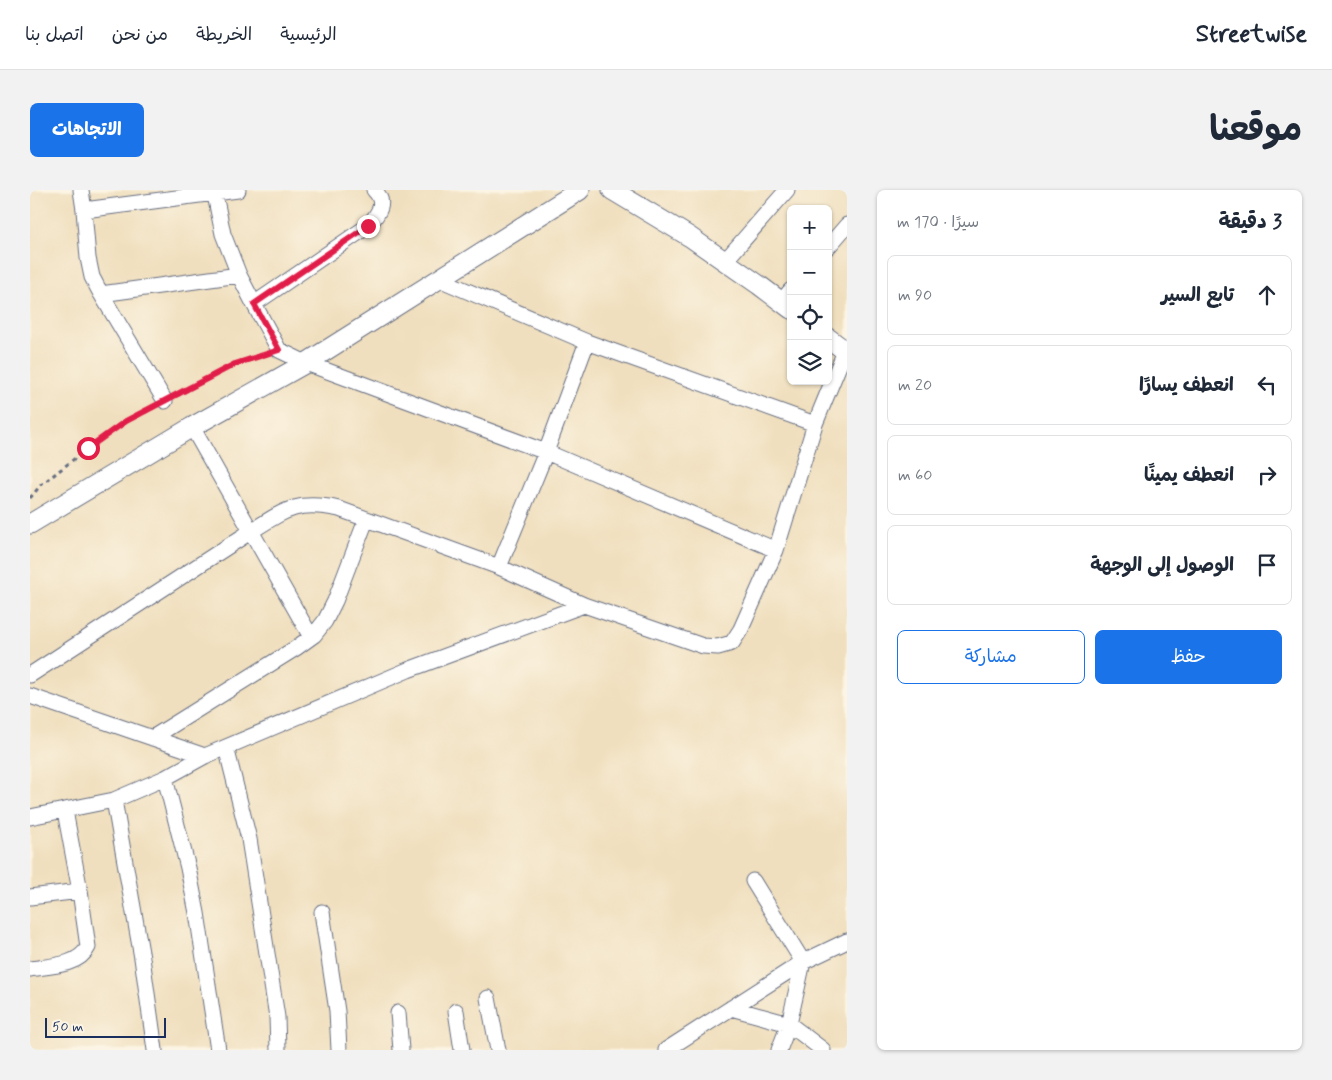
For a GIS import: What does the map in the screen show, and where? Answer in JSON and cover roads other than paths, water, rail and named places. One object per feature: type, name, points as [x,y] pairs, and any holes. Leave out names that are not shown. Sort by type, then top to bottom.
[{"type":"street","points":[[81,190],[88,258],[92,277],[165,402]]},
{"type":"street","points":[[84,210],[214,191],[238,190]]},
{"type":"street","points":[[254,304],[368,226],[380,210],[380,202],[377,192],[374,190]]},
{"type":"street","points":[[30,524],[192,427],[306,363],[580,190]]},
{"type":"street","points":[[612,190],[690,237],[787,300]]},
{"type":"street","points":[[725,261],[787,190]]},
{"type":"street","points":[[214,191],[223,234],[238,275],[279,350],[306,363],[546,452],[776,550]]},
{"type":"street","points":[[832,242],[847,225]]},
{"type":"street","points":[[101,294],[238,275]]},
{"type":"street","points":[[439,278],[587,342],[815,424]]},
{"type":"street","points":[[30,675],[250,532],[286,510],[302,506],[322,506],[339,509],[499,567],[584,605],[703,646],[718,647],[732,643],[741,629],[776,550],[815,424],[846,352],[831,340]]},
{"type":"street","points":[[499,567],[546,452],[587,342]]},
{"type":"street","points":[[192,427],[310,637]]},
{"type":"street","points":[[152,738],[314,635],[325,621],[335,601],[366,520]]},
{"type":"street","points":[[30,817],[114,800],[164,778],[205,756],[408,670],[584,605]]},
{"type":"street","points":[[30,696],[205,756]]},
{"type":"street","points":[[226,747],[249,839],[277,1017],[278,1050]]},
{"type":"street","points":[[164,778],[188,868],[218,1050]]},
{"type":"street","points":[[114,800],[142,958],[155,1050]]},
{"type":"street","points":[[30,969],[71,962],[81,958],[86,953],[88,947],[65,811]]},
{"type":"street","points":[[753,881],[803,962],[789,1024],[779,1050]]},
{"type":"street","points":[[30,897],[80,891]]},
{"type":"street","points":[[322,912],[338,1011],[339,1050]]},
{"type":"street","points":[[666,1050],[803,962],[847,941]]},
{"type":"street","points":[[488,998],[498,1050]]},
{"type":"street","points":[[731,1008],[789,1024],[823,1050]]},
{"type":"street","points":[[456,1011],[462,1050]]},
{"type":"street","points":[[398,1012],[401,1050]]}]
